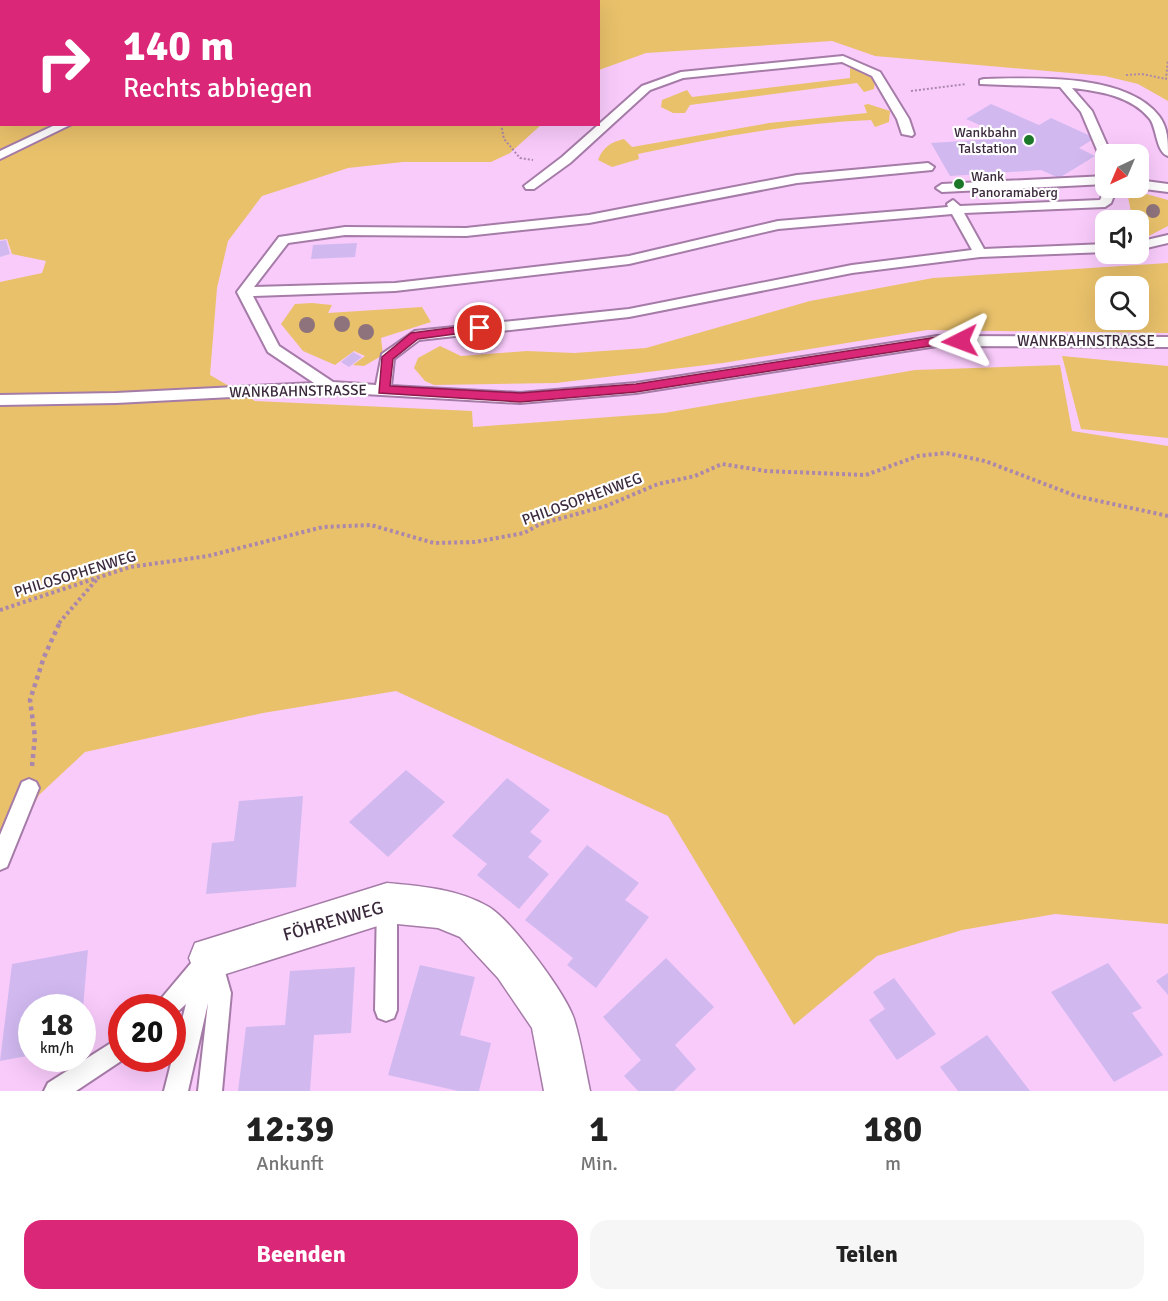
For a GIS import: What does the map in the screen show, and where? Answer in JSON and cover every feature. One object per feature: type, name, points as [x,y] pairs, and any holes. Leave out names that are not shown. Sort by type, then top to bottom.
[{"type":"street","name":"FÖHRENWEG","points":[[210,958],[387,903],[438,908],[475,922],[513,963],[552,1019],[567,1091]]},
{"type":"lane","points":[[530,186],[566,160],[646,88],[681,75],[843,59],[876,74],[908,134]]},
{"type":"lane","points":[[984,82],[1063,84],[1104,90],[1143,106],[1155,117],[1168,152]]},
{"type":"lane","points":[[1063,84],[1086,111],[1100,144]]},
{"type":"lane","points":[[0,155],[63,126]]},
{"type":"lane","points":[[244,292],[284,240],[345,231],[466,232],[589,219],[797,179],[928,166]]},
{"type":"lane","points":[[980,253],[957,210],[942,188],[1095,181]]},
{"type":"lane","points":[[1149,185],[1168,188]]},
{"type":"lane","points":[[244,292],[394,287],[629,260],[778,225],[957,210],[1105,203],[1107,198]]},
{"type":"lane","points":[[1149,243],[1168,239]]},
{"type":"lane","points":[[383,390],[387,357],[415,336],[628,314],[852,269],[980,253],[1095,248]]},
{"type":"lane","points":[[244,292],[273,349],[330,387]]},
{"type":"lane","name":"WANKBAHNSTRASSE","points":[[0,400],[116,398],[330,387],[520,398],[636,388],[937,341],[1168,342]]},
{"type":"lane","points":[[0,860],[29,788]]},
{"type":"lane","points":[[386,1010],[387,903]]},
{"type":"lane","points":[[180,994],[210,958]]},
{"type":"lane","points":[[176,1091],[188,1034],[210,958]]},
{"type":"lane","points":[[210,958],[220,993],[210,1091]]},
{"type":"lane","points":[[56,1091],[108,1056]]},
{"type":"path","points":[[888,94],[984,82]]},
{"type":"path","points":[[501,126],[504,139],[520,158],[539,160],[554,157],[566,160]]},
{"type":"path","name":"PHILOSOPHENWEG","points":[[0,610],[130,567],[208,556],[271,538],[323,527],[371,525],[434,543],[475,542],[524,534],[540,524],[606,506],[658,484],[695,476],[722,464],[766,471],[866,475],[918,456],[946,453],[985,461],[1076,495],[1168,516]]},
{"type":"path","points":[[29,788],[35,737],[30,700],[60,622],[99,577]]},
{"type":"shaded area","points":[[600,0],[1168,0],[1168,101],[1138,84],[1105,76],[875,56],[832,41],[646,53],[600,70]]},
{"type":"shaded area","points":[[850,68],[871,74],[875,80],[874,89],[864,92],[857,83],[690,105],[685,113],[673,113],[661,107],[662,100],[687,90],[692,97],[850,78]]},
{"type":"shaded area","points":[[868,104],[890,111],[889,122],[875,127],[871,120],[812,124],[754,132],[638,154],[639,159],[612,167],[598,160],[608,146],[624,139],[632,147],[769,123],[867,113],[864,105]]},
{"type":"shaded area","points":[[0,126],[540,126],[510,153],[491,162],[403,162],[348,168],[262,196],[228,241],[217,288],[210,375],[255,401],[472,411],[473,427],[664,413],[915,370],[1060,365],[1072,431],[1168,446],[1168,924],[1055,914],[962,930],[877,956],[794,1025],[668,816],[396,691],[263,713],[85,752],[39,795],[0,869],[0,282],[42,273],[46,261],[12,254],[7,239],[0,240]]},
{"type":"shaded area","points":[[1149,195],[1168,200],[1168,226],[1149,236],[1149,210],[1131,210],[1128,198],[1149,198]]},
{"type":"shaded area","points":[[1168,263],[1168,333],[927,330],[723,363],[556,383],[434,385],[425,381],[414,368],[418,358],[440,346],[461,356],[527,351],[574,353],[646,348],[810,301],[933,278]]},
{"type":"shaded area","points":[[295,304],[332,305],[328,313],[422,307],[431,322],[381,338],[383,355],[364,366],[353,365],[365,356],[354,351],[335,365],[303,351],[281,324]]},
{"type":"shaded area","points":[[1062,356],[1168,366],[1168,438],[1081,429]]},
{"type":"building","name":"Wankbahn Talstation","points":[[991,104],[1039,125],[1051,118],[1095,138],[1079,148],[1095,156],[1059,178],[1041,170],[950,176],[931,143],[1009,138],[966,119]]},
{"type":"building","points":[[6,240],[10,254],[0,257],[0,241]]},
{"type":"building","points":[[357,243],[355,257],[311,259],[313,245]]},
{"type":"building","points":[[353,352],[362,357],[349,367],[341,362]]},
{"type":"building","points":[[406,770],[445,802],[388,857],[349,822]]},
{"type":"building","points":[[507,778],[550,810],[530,832],[542,841],[528,857],[549,874],[519,909],[477,875],[487,864],[452,836]]},
{"type":"building","points":[[303,796],[296,887],[206,894],[212,843],[234,841],[239,801]]},
{"type":"building","points":[[587,845],[639,883],[625,900],[649,917],[596,988],[567,965],[573,958],[525,920]]},
{"type":"building","points":[[88,950],[84,994],[18,994],[18,1058],[0,1061],[12,964]]},
{"type":"building","points":[[666,958],[714,1007],[675,1045],[696,1069],[674,1091],[638,1091],[624,1076],[641,1060],[603,1017]]},
{"type":"building","points":[[1108,963],[1142,1008],[1132,1013],[1163,1055],[1114,1082],[1051,992]]},
{"type":"building","points":[[420,965],[475,977],[460,1035],[491,1043],[479,1091],[458,1091],[388,1075]]},
{"type":"building","points":[[355,967],[351,1033],[314,1035],[310,1091],[238,1091],[246,1027],[285,1025],[290,971]]},
{"type":"building","points":[[1168,973],[1168,995],[1156,981]]},
{"type":"building","points":[[894,978],[936,1034],[897,1060],[869,1020],[885,1009],[873,992]]},
{"type":"building","points":[[987,1035],[1030,1091],[958,1091],[940,1067]]},
{"type":"place","name":"Wankbahn Talstation","points":[[1029,140]]},
{"type":"place","name":"Wank Panoramaberg","points":[[959,184]]},
{"type":"route","points":[[480,328],[415,336],[387,357],[383,390],[520,398],[636,388],[937,341],[960,341]]}]
